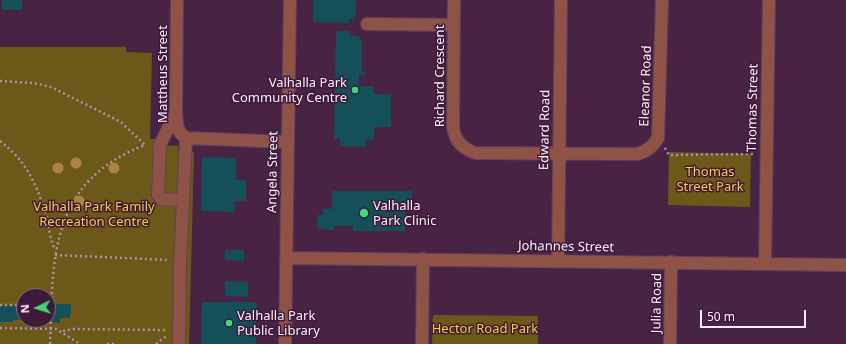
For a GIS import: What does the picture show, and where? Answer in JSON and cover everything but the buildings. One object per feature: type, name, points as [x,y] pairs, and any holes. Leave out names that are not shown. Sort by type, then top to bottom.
[{"type":"street","name":"Mattheus Street","points":[[177,0],[176,112],[178,130],[186,138]]},
{"type":"street","name":"Angela Street","points":[[285,344],[290,0]]},
{"type":"street","name":"Richard Crescent","points":[[454,0],[453,127],[454,135],[458,142],[467,150],[475,153],[559,153]]},
{"type":"street","name":"Edward Road","points":[[558,261],[561,0]]},
{"type":"street","name":"Eleanor Road","points":[[559,153],[637,154],[647,151],[653,146],[658,138],[662,0]]},
{"type":"street","name":"Thomas Street","points":[[765,263],[769,0]]},
{"type":"street","points":[[367,24],[454,25]]},
{"type":"street","points":[[176,112],[160,149],[159,197],[183,200]]},
{"type":"street","points":[[179,344],[180,264],[186,138],[288,142]]},
{"type":"street","name":"Johannes Street","points":[[286,258],[846,265]]},
{"type":"street","points":[[422,344],[423,259]]},
{"type":"street","name":"Julia Road","points":[[670,344],[671,262]]},
{"type":"path","points":[[0,81],[34,83],[51,87],[121,122],[130,128],[145,145],[151,148],[160,149]]},
{"type":"path","points":[[658,138],[669,155],[767,154]]},
{"type":"path","points":[[0,141],[16,153],[25,166],[45,212],[49,237],[55,250]]},
{"type":"path","points":[[51,288],[55,250],[73,199],[86,183],[108,163],[127,152],[145,145]]},
{"type":"path","points":[[55,255],[173,260],[180,264]]},
{"type":"path","points":[[0,305],[16,305]]},
{"type":"path","points":[[0,328],[56,329],[63,331],[80,344]]},
{"type":"path","points":[[50,328],[50,344]]},
{"type":"path","points":[[63,331],[75,329],[179,330]]},
{"type":"path","points":[[156,344],[165,337],[165,330]]},
{"type":"path","points":[[107,344],[116,344]]},
{"type":"green space","name":"Valhalla Park Family Recreation Centre","points":[[0,47],[126,47],[126,52],[152,53],[150,139],[156,139],[160,145],[178,146],[178,152],[194,152],[189,344],[0,344]]},
{"type":"green space","name":"Thomas Street Park","points":[[669,152],[751,154],[750,207],[668,205]]},
{"type":"green space","name":"Hector Road Park","points":[[433,315],[538,316],[538,344],[432,344]]},
{"type":"place","name":"Valhalla Park Community Centre","points":[[355,90]]},
{"type":"place","name":"Valhalla Park Clinic","points":[[364,213]]},
{"type":"place","name":"Valhalla Park Public Library","points":[[229,323]]}]
